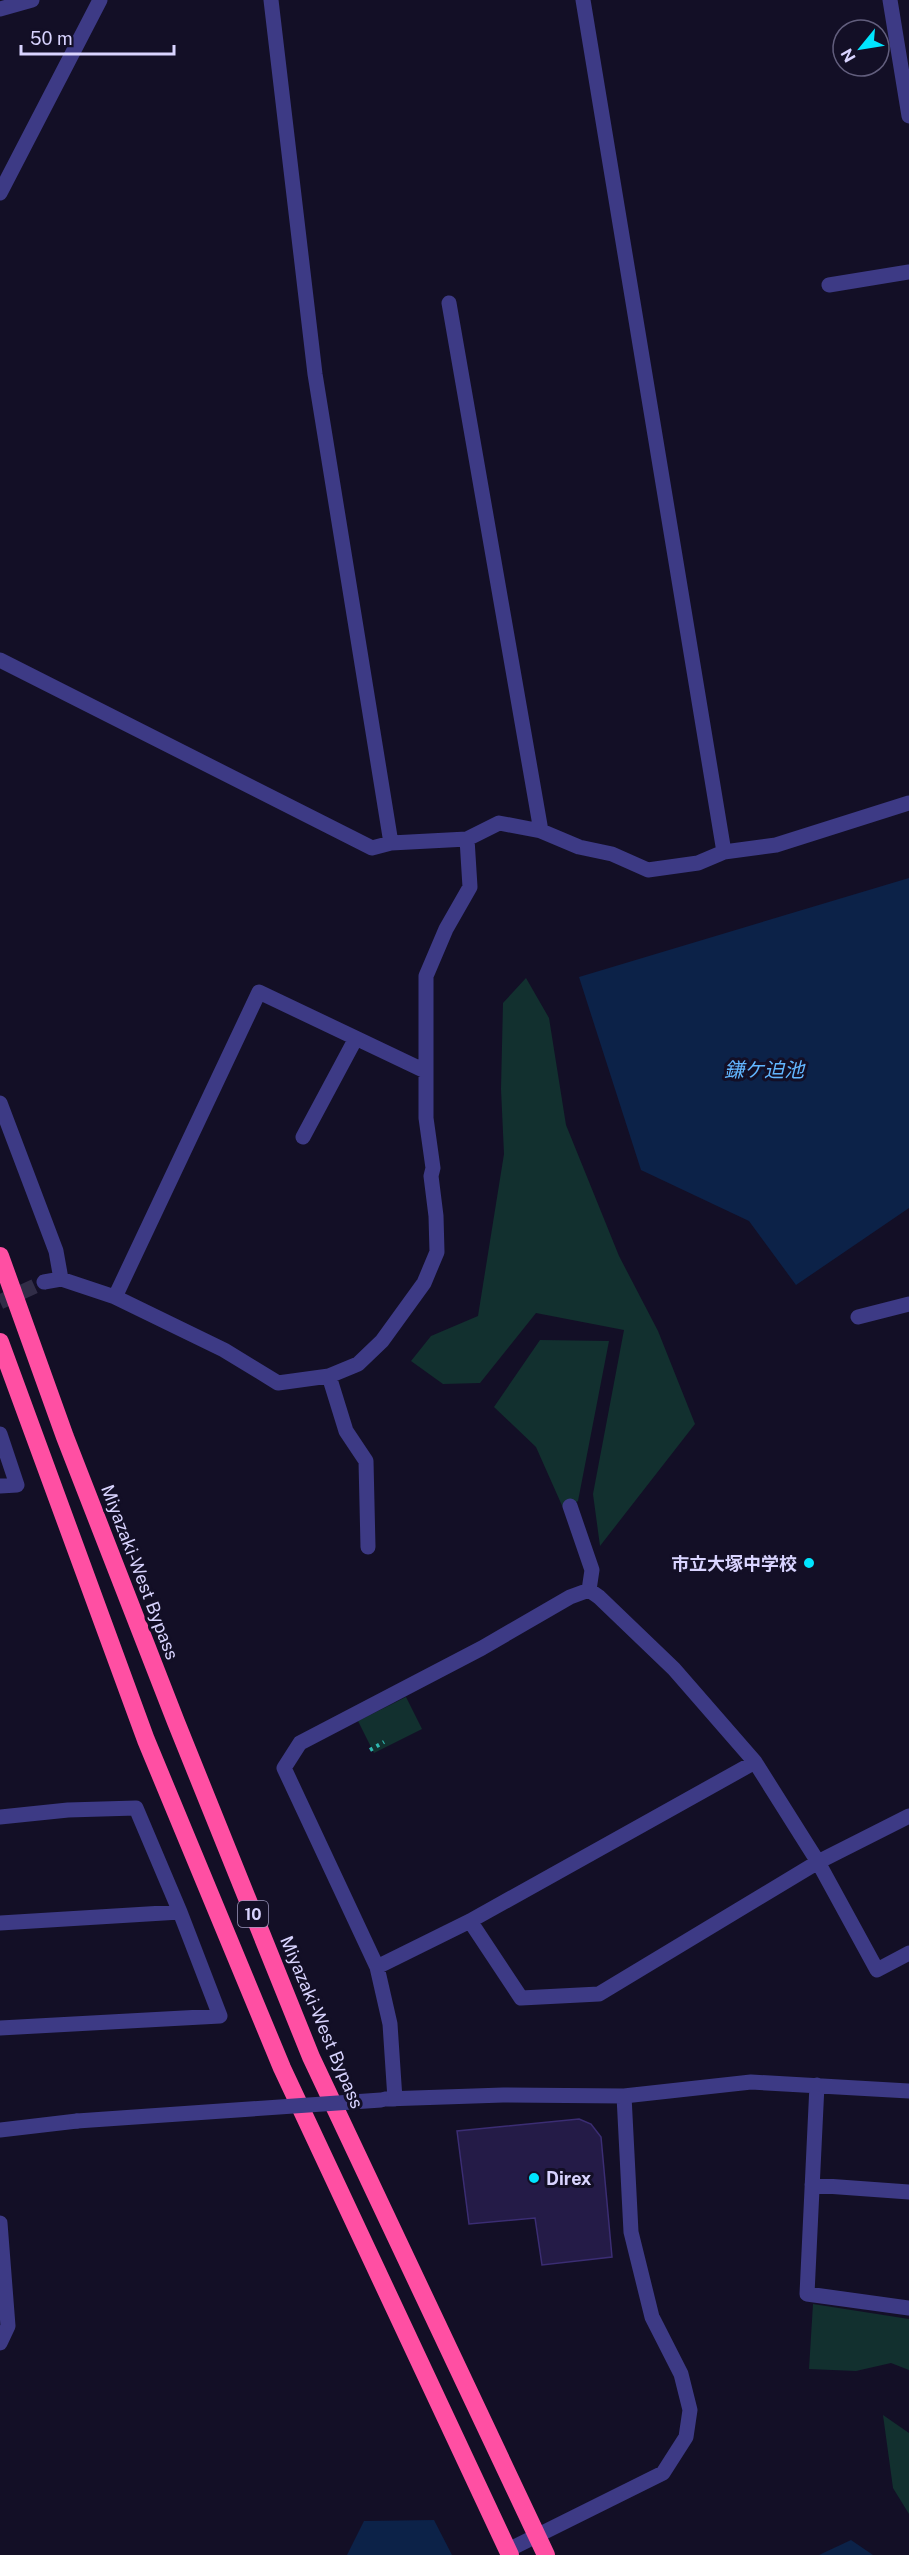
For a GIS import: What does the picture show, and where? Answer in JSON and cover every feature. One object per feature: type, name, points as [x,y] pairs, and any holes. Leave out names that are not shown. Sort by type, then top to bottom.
[{"type":"highway","name":"Miyazaki-West Bypass","points":[[0,1256],[65,1437],[171,1711],[311,2057],[546,2555]]},
{"type":"highway","name":"10","points":[[0,1342],[146,1740],[282,2068],[509,2553]]},
{"type":"street","points":[[0,9],[32,0]]},
{"type":"street","points":[[0,193],[100,0]]},
{"type":"street","points":[[271,0],[315,374],[391,843]]},
{"type":"street","points":[[583,0],[724,852]]},
{"type":"street","points":[[890,0],[903,43],[909,116]]},
{"type":"street","points":[[829,285],[909,272]]},
{"type":"street","points":[[449,303],[541,831]]},
{"type":"street","points":[[0,660],[372,848],[391,843],[467,839],[499,823],[541,831],[579,847],[612,854],[648,870],[698,863],[724,852],[776,845],[909,803]]},
{"type":"street","points":[[44,1282],[61,1279],[115,1296],[224,1350],[278,1383],[329,1376],[358,1364],[382,1341],[424,1283],[437,1252],[436,1216],[431,1176],[433,1168],[426,1118],[426,976],[446,929],[470,887],[467,839]]},
{"type":"street","points":[[115,1296],[259,992],[425,1071]]},
{"type":"street","points":[[303,1137],[356,1038]]},
{"type":"street","points":[[0,1103],[56,1251],[61,1279]]},
{"type":"street","points":[[858,1317],[909,1304]]},
{"type":"street","points":[[329,1376],[345,1431],[366,1461],[368,1547]]},
{"type":"street","points":[[0,1434],[17,1485],[0,1486]]},
{"type":"street","points":[[570,1506],[592,1570],[589,1590]]},
{"type":"street","points":[[589,1590],[674,1669],[755,1762],[818,1862],[877,1970],[909,1953]]},
{"type":"street","points":[[388,2099],[390,2024],[377,1967],[284,1768],[300,1743],[482,1648],[570,1597],[589,1590]]},
{"type":"street","points":[[377,1967],[470,1922],[755,1762]]},
{"type":"street","points":[[0,1817],[68,1810],[136,1808],[180,1912],[220,2016],[0,2028]]},
{"type":"street","points":[[470,1922],[521,1998],[599,1994],[818,1862],[909,1816]]},
{"type":"street","points":[[0,1923],[180,1912]]},
{"type":"street","points":[[0,2130],[77,2121],[388,2099],[503,2095],[624,2096],[751,2082],[909,2091]]},
{"type":"street","points":[[817,2085],[807,2294],[909,2308]]},
{"type":"street","points":[[509,2553],[663,2473],[686,2437],[690,2410],[681,2374],[652,2317],[631,2232],[624,2096]]},
{"type":"street","points":[[812,2185],[909,2192]]},
{"type":"street","points":[[0,2223],[8,2326],[0,2343]]},
{"type":"path","points":[[370,1750],[384,1742]]},
{"type":"path","points":[[377,1746],[380,1752]]},
{"type":"green space","points":[[526,978],[549,1018],[566,1125],[619,1256],[658,1331],[695,1424],[600,1546],[593,1494],[624,1330],[536,1313],[480,1383],[443,1384],[411,1361],[431,1336],[478,1316],[504,1154],[501,1089],[503,1003]]},
{"type":"green space","points":[[540,1340],[609,1341],[578,1501],[564,1510],[536,1447],[494,1407]]},
{"type":"green space","points":[[406,1697],[422,1729],[374,1753],[358,1721]]},
{"type":"green space","points":[[813,2304],[909,2319],[909,2370],[891,2363],[856,2371],[809,2369]]},
{"type":"green space","points":[[883,2415],[909,2433],[909,2514],[893,2488]]},
{"type":"water","name":"鎌ケ迫池","points":[[909,878],[909,1208],[796,1285],[749,1221],[641,1170],[579,977]]},
{"type":"water","points":[[434,2520],[452,2555],[347,2555],[364,2521]]},
{"type":"water","points":[[851,2540],[873,2555],[819,2555]]},
{"type":"building","name":"Direx","points":[[579,2119],[591,2124],[601,2137],[612,2257],[542,2265],[535,2218],[469,2224],[457,2131]]},
{"type":"tunnel","points":[[0,1302],[44,1282]]},
{"type":"place","name":"市立大塚中学校","points":[[809,1563]]},
{"type":"place","name":"Direx","points":[[534,2178]]}]
